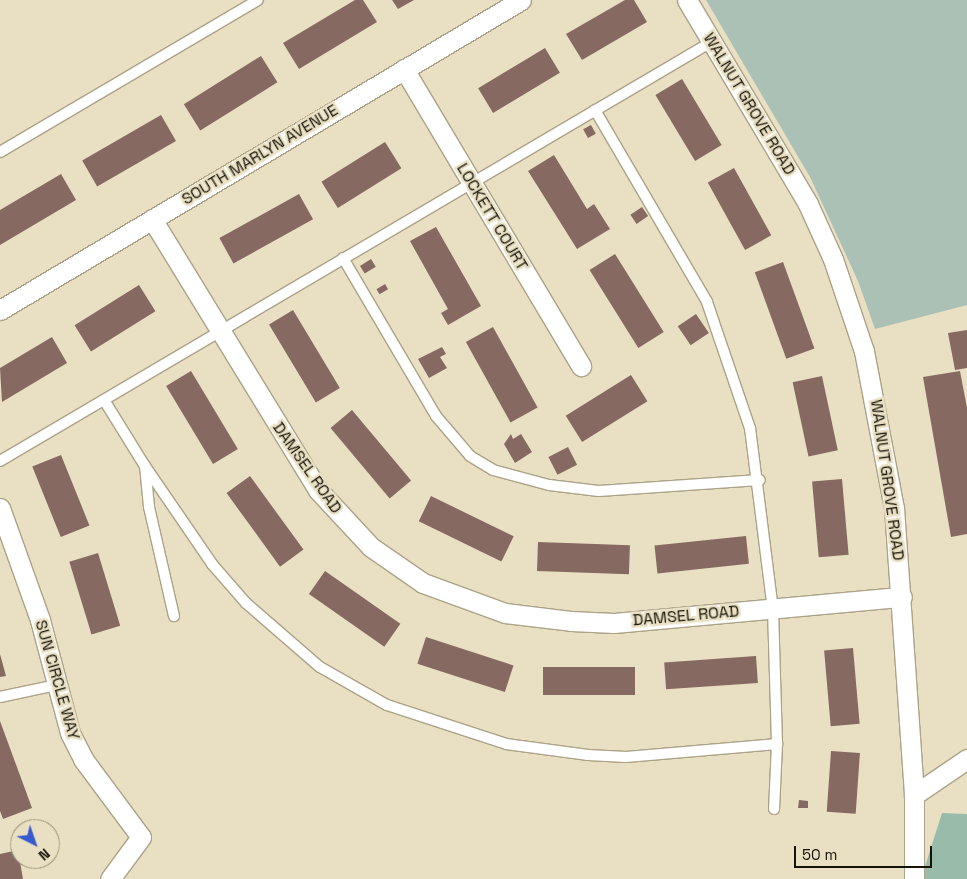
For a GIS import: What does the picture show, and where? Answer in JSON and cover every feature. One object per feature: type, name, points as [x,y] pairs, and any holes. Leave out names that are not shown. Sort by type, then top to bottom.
[{"type":"street","name":"SOUTH MARLYN AVENUE","points":[[0,310],[521,0]]},
{"type":"street","name":"WALNUT GROVE ROAD","points":[[686,0],[808,204],[847,296],[886,448],[902,598],[914,795],[914,879]]},
{"type":"street","name":"LOCKETT COURT","points":[[404,69],[581,366]]},
{"type":"street","name":"DAMSEL ROAD","points":[[152,219],[318,490],[371,547],[424,583],[534,619],[614,623],[902,598]]},
{"type":"street","name":"SUN CIRCLE WAY","points":[[0,508],[40,620],[56,685],[83,759],[141,837],[110,879]]},
{"type":"street","points":[[914,795],[967,759]]},
{"type":"lane","points":[[0,152],[258,0]]},
{"type":"lane","points":[[0,461],[712,41]]},
{"type":"lane","points":[[595,110],[707,302],[750,428],[760,480],[773,609],[778,744],[774,809]]},
{"type":"lane","points":[[343,258],[436,416],[470,456],[493,470],[548,485],[599,491],[760,480]]},
{"type":"lane","points":[[104,400],[145,466],[212,564],[253,610],[320,667],[387,705],[506,744],[588,755],[626,757],[778,744]]},
{"type":"lane","points":[[145,466],[149,507],[174,616]]},
{"type":"lane","points":[[0,697],[56,685]]},
{"type":"green space","points":[[706,0],[967,0],[967,305],[875,329],[858,281],[810,177]]},
{"type":"green space","points":[[942,813],[967,814],[967,879],[921,879]]},
{"type":"building","points":[[355,0],[363,0],[377,22],[299,69],[283,43]]},
{"type":"building","points":[[392,0],[414,0],[398,9]]},
{"type":"building","points":[[625,0],[634,0],[647,22],[582,60],[566,34]]},
{"type":"building","points":[[545,48],[560,73],[493,113],[478,88]]},
{"type":"building","points":[[261,56],[277,82],[200,131],[184,104]]},
{"type":"building","points":[[682,79],[722,145],[695,161],[655,95]]},
{"type":"building","points":[[161,115],[176,141],[97,186],[82,160]]},
{"type":"building","points":[[591,125],[596,134],[588,138],[583,129]]},
{"type":"building","points":[[385,142],[401,168],[338,208],[321,182]]},
{"type":"building","points":[[554,155],[587,209],[594,204],[610,229],[577,249],[528,171]]},
{"type":"building","points":[[734,168],[771,235],[745,250],[708,183]]},
{"type":"building","points":[[61,174],[76,200],[0,245],[0,210]]},
{"type":"building","points":[[299,194],[313,219],[233,263],[219,238]]},
{"type":"building","points":[[642,207],[648,216],[637,224],[630,215]]},
{"type":"building","points":[[436,227],[481,306],[448,325],[441,313],[448,309],[410,241]]},
{"type":"building","points":[[615,254],[664,332],[638,348],[590,270]]},
{"type":"building","points":[[371,259],[376,267],[365,274],[360,266]]},
{"type":"building","points":[[783,262],[814,348],[786,359],[755,272]]},
{"type":"building","points":[[385,284],[388,289],[380,294],[376,289]]},
{"type":"building","points":[[139,285],[155,311],[91,352],[75,325]]},
{"type":"building","points":[[293,310],[340,388],[316,402],[269,324]]},
{"type":"building","points":[[696,314],[709,333],[691,345],[678,326]]},
{"type":"building","points":[[493,327],[538,407],[510,422],[466,342]]},
{"type":"building","points":[[967,330],[967,368],[955,370],[948,333]]},
{"type":"building","points":[[52,337],[67,363],[2,402],[0,368]]},
{"type":"building","points":[[442,347],[446,354],[440,357],[447,368],[429,378],[418,359]]},
{"type":"building","points":[[191,371],[238,449],[213,464],[166,386]]},
{"type":"building","points":[[960,371],[967,408],[967,534],[951,537],[923,377]]},
{"type":"building","points":[[631,375],[647,401],[582,442],[566,416]]},
{"type":"building","points":[[822,376],[838,450],[808,457],[793,382]]},
{"type":"building","points":[[352,410],[411,480],[390,498],[331,428]]},
{"type":"building","points":[[511,434],[513,439],[521,434],[532,452],[515,463],[504,444]]},
{"type":"building","points":[[568,447],[577,465],[557,475],[548,457]]},
{"type":"building","points":[[61,455],[89,525],[61,537],[32,467]]},
{"type":"building","points":[[250,476],[303,550],[280,567],[227,493]]},
{"type":"building","points":[[842,479],[849,555],[819,557],[812,482]]},
{"type":"building","points":[[431,496],[514,536],[501,561],[419,521]]},
{"type":"building","points":[[746,536],[749,564],[657,573],[655,546]]},
{"type":"building","points":[[538,542],[630,545],[629,574],[537,571]]},
{"type":"building","points":[[98,553],[120,626],[92,634],[69,562]]},
{"type":"building","points":[[325,571],[400,624],[384,647],[309,594]]},
{"type":"building","points":[[426,637],[513,665],[505,692],[417,664]]},
{"type":"building","points":[[853,648],[860,724],[831,726],[824,651]]},
{"type":"building","points":[[0,654],[6,676],[0,677]]},
{"type":"building","points":[[756,656],[758,683],[666,689],[664,662]]},
{"type":"building","points":[[543,667],[635,667],[635,695],[543,695]]},
{"type":"building","points":[[0,721],[32,808],[3,819],[0,811]]},
{"type":"building","points":[[831,751],[860,753],[856,814],[827,812]]},
{"type":"building","points":[[799,800],[808,801],[808,808],[798,808]]},
{"type":"building","points":[[10,852],[10,869],[21,869],[23,879],[0,879],[0,854]]}]
